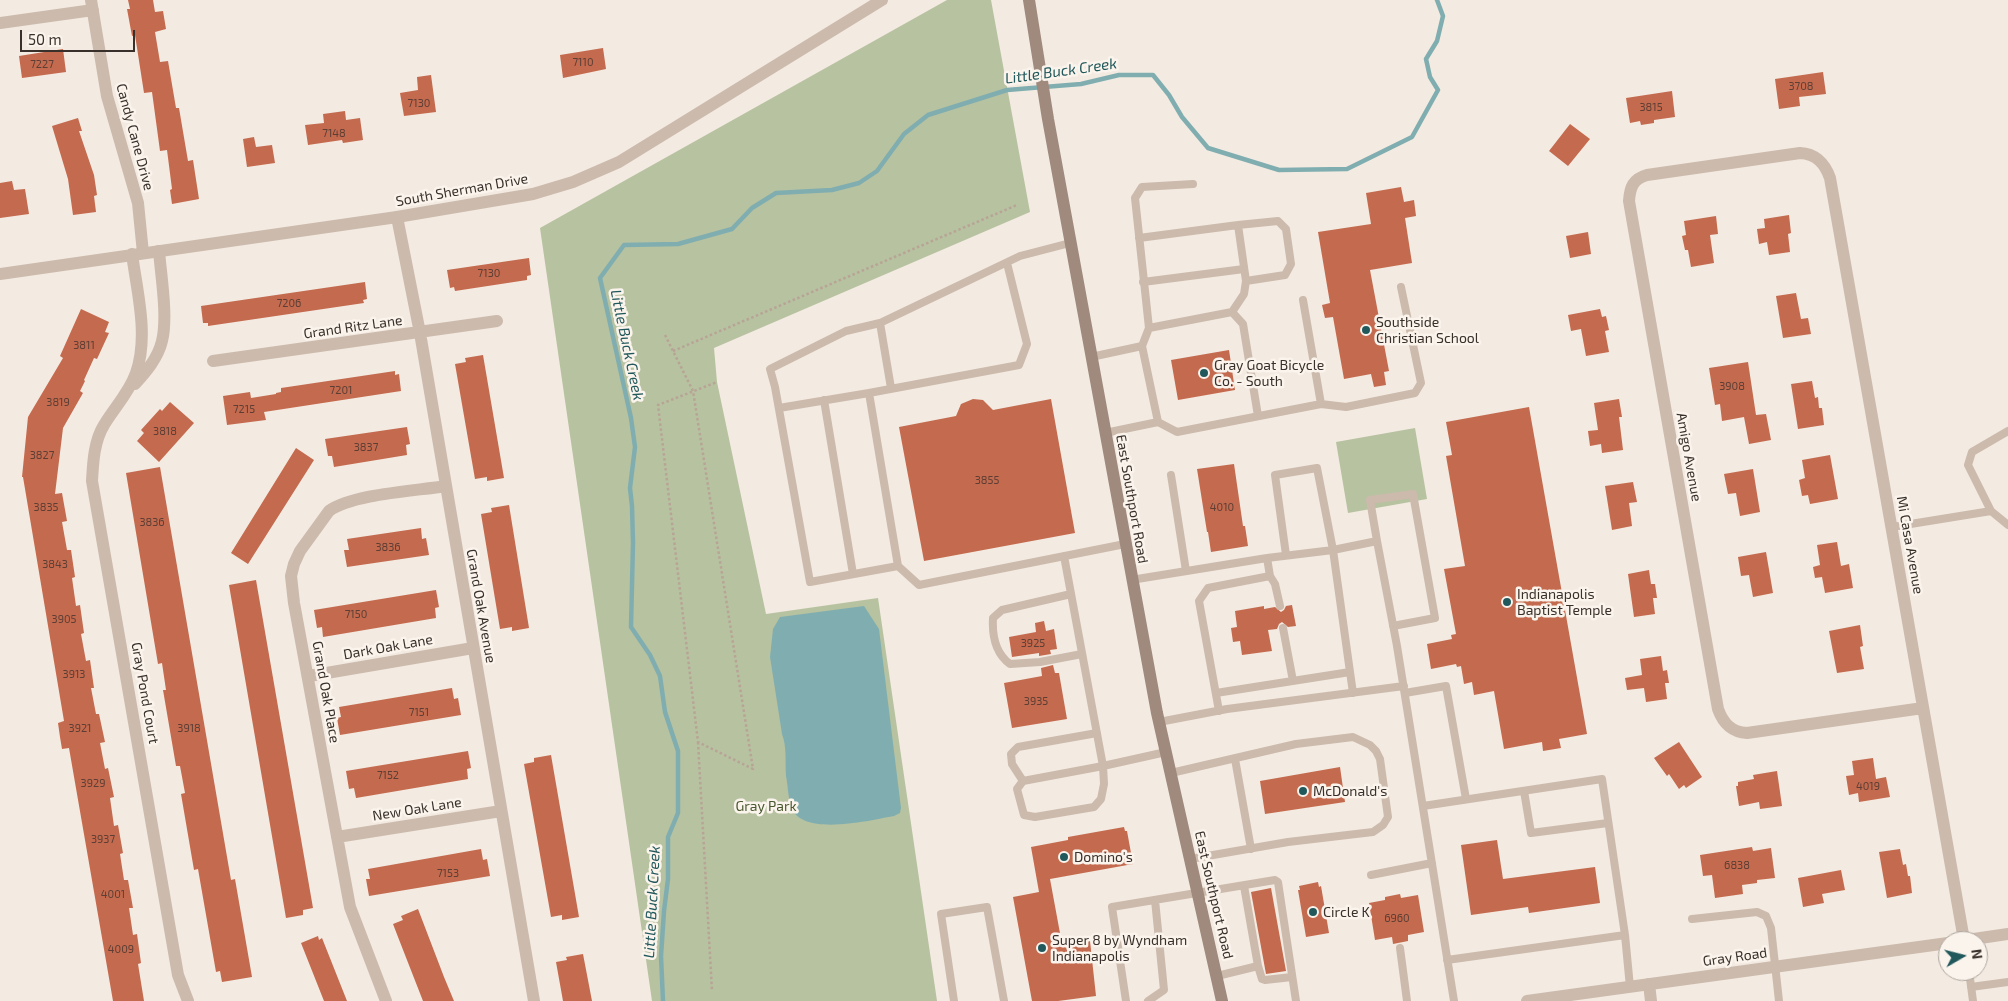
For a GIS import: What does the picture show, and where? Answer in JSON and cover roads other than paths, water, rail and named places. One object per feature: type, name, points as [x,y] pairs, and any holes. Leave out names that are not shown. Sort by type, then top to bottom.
[{"type":"main road","name":"East Southport Road","points":[[1029,0],[1048,119],[1131,580],[1159,722],[1222,1001]]},
{"type":"street","name":"South Sherman Drive","points":[[0,274],[397,217],[533,194],[573,182],[599,172],[631,155],[882,0]]},
{"type":"street","points":[[0,23],[92,5]]},
{"type":"street","name":"Candy Cane Drive","points":[[92,5],[107,96],[138,203],[138,254]]},
{"type":"street","name":"Amigo Avenue","points":[[1818,158],[1810,154],[1796,154],[1647,175],[1635,181],[1628,201],[1718,709],[1721,718],[1730,728],[1746,733],[1923,708]]},
{"type":"street","name":"Mi Casa Avenue","points":[[1818,158],[1825,165],[1830,178],[1962,931]]},
{"type":"street","name":"Grand Oak Avenue","points":[[397,217],[420,333],[534,1001]]},
{"type":"street","name":"Gray Pond Court","points":[[159,251],[164,312],[162,342],[152,364],[125,395],[102,427],[94,456],[92,481],[178,975],[188,1001]]},
{"type":"street","name":"Gray Pond Court","points":[[125,395],[136,372],[141,346],[138,254]]},
{"type":"street","name":"Grand Ritz Lane","points":[[212,361],[497,321]]},
{"type":"street","name":"Grand Oak Place","points":[[386,1001],[350,907],[309,676],[294,603],[291,576],[300,551],[329,511],[343,503],[446,486]]},
{"type":"street","name":"Dark Oak Lane","points":[[309,676],[473,648]]},
{"type":"street","name":"New Oak Lane","points":[[337,837],[501,811]]},
{"type":"street","points":[[1988,937],[2008,934]]},
{"type":"street","name":"Gray Road","points":[[1527,1001],[1938,944]]},
{"type":"street","points":[[1648,984],[1651,1001]]},
{"type":"lane","points":[[1158,422],[1142,346],[1149,328],[1135,198],[1142,187],[1194,184]]},
{"type":"lane","points":[[1139,238],[1278,220],[1286,229],[1291,264],[1285,275],[1246,281]]},
{"type":"lane","points":[[1149,328],[1232,312],[1244,294],[1246,281],[1238,225]]},
{"type":"lane","points":[[898,566],[810,582],[779,408],[770,369],[846,331],[880,323],[1020,256],[1070,243]]},
{"type":"lane","points":[[779,408],[1019,365],[1027,344],[1006,263]]},
{"type":"lane","points":[[1144,282],[1244,269]]},
{"type":"lane","points":[[1105,432],[1158,422],[1177,432],[1321,404],[1346,407],[1415,393],[1421,383],[1402,288]]},
{"type":"lane","points":[[1303,300],[1321,404]]},
{"type":"lane","points":[[1232,312],[1243,324],[1258,416]]},
{"type":"lane","points":[[880,323],[891,388]]},
{"type":"lane","points":[[1091,357],[1142,346]]},
{"type":"lane","points":[[869,392],[898,566],[919,585],[1125,544]]},
{"type":"lane","points":[[824,400],[853,574]]},
{"type":"lane","points":[[2008,430],[1972,452],[1968,465],[1991,511],[2008,525]]},
{"type":"lane","points":[[1286,555],[1275,475],[1317,468],[1333,550],[1353,693]]},
{"type":"lane","points":[[1171,475],[1186,571]]},
{"type":"lane","points":[[1393,626],[1435,618],[1413,494],[1370,500],[1404,689],[1454,1001]]},
{"type":"lane","points":[[1892,527],[1991,511]]},
{"type":"lane","points":[[1131,580],[1286,555],[1333,550],[1376,541]]},
{"type":"lane","points":[[1064,556],[1103,766],[1104,784],[1101,799],[1094,807],[1035,817],[1024,815],[1017,789],[1023,781],[1103,766],[1166,752]]},
{"type":"lane","points":[[1267,558],[1270,576],[1275,584],[1280,606]]},
{"type":"lane","points":[[1219,711],[1199,601],[1208,588],[1270,576]]},
{"type":"lane","points":[[1071,594],[1002,610],[993,618],[992,630],[996,646],[1002,658],[1010,664],[1040,662],[1082,654]]},
{"type":"lane","points":[[1283,628],[1293,681]]},
{"type":"lane","points":[[1216,693],[1350,672]]},
{"type":"lane","points":[[1159,722],[1219,711],[1353,693],[1446,686],[1466,799]]},
{"type":"lane","points":[[1023,781],[1012,764],[1011,754],[1018,747],[1097,733]]},
{"type":"lane","points":[[1171,773],[1235,760],[1296,744],[1353,738],[1370,745],[1380,759],[1388,816],[1383,825],[1373,832],[1190,859]]},
{"type":"lane","points":[[1235,760],[1251,849]]},
{"type":"lane","points":[[1423,806],[1602,779],[1625,935],[1630,987]]},
{"type":"lane","points":[[1524,791],[1531,833],[1608,823]]},
{"type":"lane","points":[[1371,875],[1432,864]]},
{"type":"lane","points":[[1126,1001],[1112,907],[1275,880],[1278,882],[1296,1001]]},
{"type":"lane","points":[[1244,886],[1262,979],[1292,977]]},
{"type":"lane","points":[[1148,1001],[1164,990],[1155,900]]},
{"type":"lane","points":[[954,1001],[941,914],[987,907],[1004,1001]]},
{"type":"lane","points":[[1692,919],[1757,912],[1766,916],[1771,928],[1779,1001]]},
{"type":"lane","points":[[1447,960],[1625,935]]},
{"type":"lane","points":[[1400,948],[1407,1001]]},
{"type":"lane","points":[[1217,976],[1258,966]]},
{"type":"lane","points":[[1970,981],[1973,1001]]},
{"type":"lane","points":[[1971,987],[2008,982]]},
{"type":"water","points":[[864,606],[879,629],[901,808],[900,813],[894,816],[854,823],[821,824],[808,822],[797,816],[789,799],[785,744],[770,657],[773,629],[780,617]]},
{"type":"waterway","name":"Little Buck Creek","points":[[663,1001],[661,956],[668,879],[668,837],[678,813],[678,751],[665,712],[660,676],[650,655],[631,627],[633,543],[630,488],[635,447],[631,418],[600,278],[624,245],[678,244],[732,229],[752,208],[776,193],[832,190],[859,183],[877,171],[904,134],[928,115],[1007,90],[1081,84],[1119,75],[1153,75],[1169,95],[1182,117],[1208,148],[1279,170],[1347,169],[1412,137],[1438,90],[1430,77],[1426,59],[1437,41],[1443,16],[1437,0]]},
{"type":"place","name":"Southside Christian School","points":[[1366,330]]},
{"type":"place","name":"Gray Goat Bicycle Co. - South","points":[[1204,373]]},
{"type":"place","name":"Indianapolis Baptist Temple","points":[[1507,602]]},
{"type":"place","name":"McDonald's","points":[[1303,791]]},
{"type":"place","name":"Domino's","points":[[1064,857]]},
{"type":"place","name":"Circle K","points":[[1313,912]]},
{"type":"place","name":"Super 8 by Wyndham Indianapolis","points":[[1042,948]]},
{"type":"park label","name":"Gray Park","points":[[766,806]]}]
